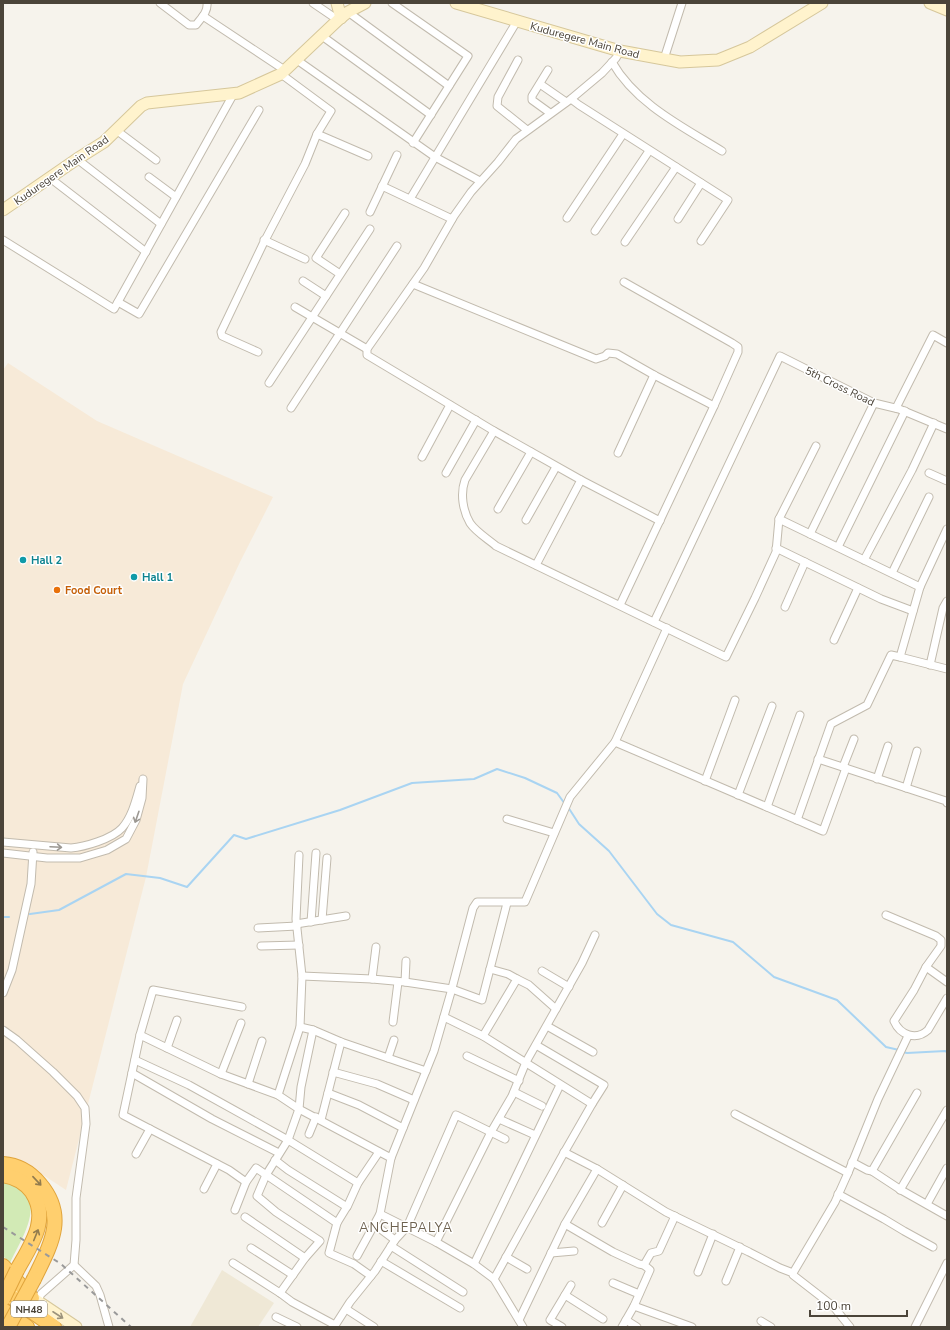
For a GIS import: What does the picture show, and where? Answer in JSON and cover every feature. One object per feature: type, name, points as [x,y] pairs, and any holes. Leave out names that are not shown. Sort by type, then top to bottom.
[{"type":"highway","points":[[3,1164],[18,1167],[35,1178],[47,1194],[54,1210],[55,1222],[49,1248],[9,1327]]},
{"type":"highway","points":[[3,1175],[13,1177],[28,1187],[34,1195],[40,1211],[40,1220],[36,1237],[3,1299]]},
{"type":"highway","points":[[3,1266],[35,1300]]},
{"type":"highway","name":"NH48","points":[[3,1292],[54,1327]]},
{"type":"highway","name":"NH48","points":[[3,1310],[27,1327]]},
{"type":"street","points":[[160,3],[189,25],[196,25],[208,8],[208,3]]},
{"type":"street","points":[[313,3],[342,16],[449,86]]},
{"type":"street","points":[[337,3],[342,16]]},
{"type":"street","name":"Kuduregere Main Road","points":[[3,210],[104,142],[141,106],[148,103],[238,93],[283,72],[342,16],[365,3]]},
{"type":"street","points":[[392,3],[468,56],[413,143]]},
{"type":"street","name":"Kuduregere Main Road","points":[[456,3],[620,51],[680,62],[718,60],[750,47],[822,3]]},
{"type":"street","points":[[664,59],[682,3]]},
{"type":"street","points":[[930,3],[947,10]]},
{"type":"street","points":[[203,16],[283,72],[331,111],[317,134],[305,164],[264,240],[221,332],[222,336],[258,352]]},
{"type":"street","points":[[410,199],[517,21]]},
{"type":"street","points":[[322,36],[431,115]]},
{"type":"street","points":[[620,51],[602,73],[569,100],[516,139],[498,162],[480,181],[462,204],[424,268],[367,349],[367,355],[530,452],[580,480],[660,521]]},
{"type":"street","points":[[297,60],[413,143],[435,157],[480,181]]},
{"type":"street","points":[[518,60],[498,97],[496,106],[527,130]]},
{"type":"street","points":[[612,62],[620,75],[645,101],[685,129],[722,151]]},
{"type":"street","points":[[548,70],[532,96],[532,100],[550,113]]},
{"type":"street","points":[[540,84],[578,105],[728,200],[701,241]]},
{"type":"street","points":[[3,240],[114,310],[234,93]]},
{"type":"street","points":[[118,302],[139,314],[259,110]]},
{"type":"street","points":[[116,130],[156,160]]},
{"type":"street","points":[[317,134],[368,156]]},
{"type":"street","points":[[567,218],[623,134]]},
{"type":"street","points":[[595,231],[649,150]]},
{"type":"street","points":[[370,212],[397,155]]},
{"type":"street","points":[[77,159],[161,224]]},
{"type":"street","points":[[625,242],[676,167]]},
{"type":"street","points":[[149,177],[176,197]]},
{"type":"street","points":[[50,178],[146,252]]},
{"type":"street","points":[[678,219],[701,183]]},
{"type":"street","points":[[382,186],[452,219]]},
{"type":"street","points":[[340,274],[316,258],[345,213]]},
{"type":"street","points":[[269,382],[370,229]]},
{"type":"street","points":[[264,240],[305,259]]},
{"type":"street","points":[[291,408],[397,246]]},
{"type":"street","points":[[303,281],[326,296]]},
{"type":"street","points":[[620,605],[738,352],[738,347],[732,343],[624,282]]},
{"type":"street","points":[[413,284],[596,359],[605,356],[608,353],[617,354],[714,406]]},
{"type":"street","points":[[295,307],[367,349]]},
{"type":"street","points":[[896,408],[934,335],[946,341]]},
{"type":"street","name":"5th Cross Road","points":[[654,622],[780,356],[874,403],[905,411],[947,429]]},
{"type":"street","points":[[618,453],[654,375]]},
{"type":"street","points":[[810,534],[874,403]]},
{"type":"street","points":[[422,457],[450,405]]},
{"type":"street","points":[[838,546],[905,411]]},
{"type":"street","points":[[446,473],[476,420]]},
{"type":"street","points":[[864,560],[912,470],[934,423]]},
{"type":"street","points":[[494,431],[463,486],[462,495],[464,510],[471,524],[496,546],[517,557],[726,657],[755,598],[776,548],[780,519],[816,446]]},
{"type":"street","points":[[498,509],[530,452]]},
{"type":"street","points":[[526,520],[556,466]]},
{"type":"street","points":[[929,473],[947,481]]},
{"type":"street","points":[[536,565],[580,480]]},
{"type":"street","points":[[892,573],[929,497]]},
{"type":"street","points":[[780,519],[920,587]]},
{"type":"street","points":[[900,657],[920,587],[947,529]]},
{"type":"street","points":[[776,548],[881,599],[913,611]]},
{"type":"street","points":[[785,607],[805,562]]},
{"type":"street","points":[[834,640],[858,588]]},
{"type":"street","points":[[930,665],[943,608],[947,601]]},
{"type":"street","points":[[357,1256],[380,1214],[391,1158],[434,1050],[452,989],[473,908],[477,902],[525,902],[570,797],[616,742],[667,628]]},
{"type":"street","points":[[797,820],[831,724],[867,705],[891,655],[947,669]]},
{"type":"street","points":[[705,781],[735,700]]},
{"type":"street","points":[[738,795],[772,706]]},
{"type":"street","points":[[767,807],[800,715]]},
{"type":"street","points":[[616,742],[823,831],[854,739]]},
{"type":"street","points":[[877,779],[888,746]]},
{"type":"street","points":[[906,788],[917,751]]},
{"type":"street","points":[[818,759],[946,801],[947,803]]},
{"type":"street","points":[[3,842],[71,848],[104,840],[121,829],[130,817],[143,779],[142,798],[136,820],[126,839],[107,850],[80,858],[47,858],[3,853]]},
{"type":"street","points":[[507,819],[554,833]]},
{"type":"street","points":[[3,992],[12,970],[31,884],[34,845]]},
{"type":"street","points":[[311,922],[316,853]]},
{"type":"street","points":[[278,1095],[300,1027],[302,976],[297,925],[299,856]]},
{"type":"street","points":[[322,920],[327,858]]},
{"type":"street","points":[[302,976],[402,982],[452,989],[482,1000],[507,902]]},
{"type":"street","points":[[886,915],[936,936],[941,940],[941,946],[926,967],[914,990],[894,1021],[897,1028],[908,1036],[918,1036],[924,1034],[928,1030],[947,998]]},
{"type":"street","points":[[258,928],[297,925],[346,916]]},
{"type":"street","points":[[436,1242],[514,1092],[526,1062],[569,987],[595,935]]},
{"type":"street","points":[[261,946],[299,945]]},
{"type":"street","points":[[372,979],[376,947]]},
{"type":"street","points":[[393,1022],[406,961]]},
{"type":"street","points":[[926,967],[947,982]]},
{"type":"street","points":[[490,969],[508,974],[529,985],[556,1009]]},
{"type":"street","points":[[542,971],[569,987]]},
{"type":"street","points":[[483,1036],[517,979]]},
{"type":"street","points":[[242,1007],[152,990],[140,1035],[123,1115],[229,1170],[246,1182]]},
{"type":"street","points":[[444,1016],[483,1036],[592,1104]]},
{"type":"street","points":[[167,1048],[177,1020]]},
{"type":"street","points":[[221,1074],[241,1024]]},
{"type":"street","points":[[547,1026],[593,1052]]},
{"type":"street","points":[[300,1027],[313,1030],[340,1042],[426,1071]]},
{"type":"street","points":[[3,1030],[17,1040],[53,1072],[77,1096],[85,1108],[86,1124],[76,1198],[76,1240],[74,1265],[35,1300]]},
{"type":"street","points":[[280,1293],[320,1240],[276,1212],[257,1196],[266,1175],[288,1140],[299,1109],[301,1087],[313,1030]]},
{"type":"street","points":[[140,1035],[221,1074],[278,1095],[299,1109],[319,1118],[391,1158]]},
{"type":"street","points":[[793,1274],[835,1202],[878,1099],[908,1036]]},
{"type":"street","points":[[388,1058],[394,1040]]},
{"type":"street","points":[[248,1084],[262,1041]]},
{"type":"street","points":[[309,1134],[319,1118],[328,1093],[340,1042]]},
{"type":"street","points":[[494,1279],[564,1152],[604,1086],[536,1045]]},
{"type":"street","points":[[467,1056],[518,1081]]},
{"type":"street","points":[[135,1060],[189,1085],[288,1140],[358,1183]]},
{"type":"street","points":[[333,1072],[377,1084],[414,1100]]},
{"type":"street","points":[[132,1073],[212,1119],[279,1154]]},
{"type":"street","points":[[474,1264],[560,1085]]},
{"type":"street","points":[[514,1092],[542,1106]]},
{"type":"street","points":[[328,1093],[404,1128]]},
{"type":"street","points":[[872,1172],[917,1093]]},
{"type":"street","points":[[900,1190],[947,1110]]},
{"type":"street","points":[[735,1114],[848,1173]]},
{"type":"street","points":[[233,1263],[292,1302],[335,1326],[382,1261],[393,1243],[407,1227],[456,1115],[492,1132],[505,1140]]},
{"type":"street","points":[[499,1119],[535,1135]]},
{"type":"street","points":[[136,1154],[150,1129]]},
{"type":"street","points":[[371,1276],[354,1264],[329,1253],[337,1224],[358,1183],[379,1152]]},
{"type":"street","points":[[564,1152],[597,1169],[675,1216],[793,1274],[833,1306],[850,1327]]},
{"type":"street","points":[[275,1160],[347,1207]]},
{"type":"street","points":[[852,1162],[947,1216]]},
{"type":"street","points":[[204,1189],[217,1164]]},
{"type":"street","points":[[235,1210],[246,1182],[256,1168],[337,1224]]},
{"type":"street","points":[[927,1204],[947,1168]]},
{"type":"street","points":[[519,1320],[565,1224],[597,1169]]},
{"type":"street","points":[[602,1223],[623,1185]]},
{"type":"street","points":[[838,1194],[933,1247]]},
{"type":"street","points":[[380,1214],[436,1242],[474,1264],[494,1279],[522,1327]]},
{"type":"street","points":[[644,1265],[651,1253],[659,1251],[675,1216]]},
{"type":"street","points":[[245,1217],[305,1258]]},
{"type":"street","points":[[565,1224],[613,1252],[638,1264],[644,1265],[650,1270],[634,1306],[624,1324],[637,1327]]},
{"type":"street","points":[[375,1225],[393,1243],[463,1292]]},
{"type":"street","points":[[698,1272],[713,1234]]},
{"type":"street","points":[[726,1281],[740,1247]]},
{"type":"street","points":[[251,1248],[293,1275]]},
{"type":"street","points":[[551,1253],[574,1251]]},
{"type":"street","points":[[506,1257],[527,1269]]},
{"type":"street","points":[[382,1261],[460,1308]]},
{"type":"street","points":[[74,1265],[96,1286],[109,1327]]},
{"type":"street","points":[[915,1327],[946,1268]]},
{"type":"street","points":[[3,1278],[76,1327]]},
{"type":"street","points":[[613,1283],[639,1294]]},
{"type":"street","points":[[545,1327],[570,1285]]},
{"type":"street","points":[[565,1295],[603,1319]]},
{"type":"street","points":[[634,1306],[692,1327]]},
{"type":"street","points":[[346,1309],[374,1327]]},
{"type":"street","points":[[276,1317],[297,1327]]},
{"type":"street","points":[[550,1320],[562,1327]]},
{"type":"street","points":[[761,1321],[771,1327]]},
{"type":"street","points":[[3,1322],[9,1327]]},
{"type":"shaded area","points":[[8,363],[97,421],[273,497],[240,562],[183,684],[146,877],[66,1190],[25,1163],[3,1157],[3,370]]},
{"type":"shaded area","points":[[222,1270],[274,1303],[258,1327],[190,1327]]},
{"type":"green space","points":[[3,1180],[18,1186],[27,1195],[30,1205],[30,1216],[27,1228],[10,1263],[3,1256]]},
{"type":"waterway","points":[[30,914],[59,910],[126,874],[160,878],[187,887],[234,835],[246,839],[340,810],[412,783],[474,779],[497,769],[525,778],[557,793],[565,804]]},
{"type":"waterway","points":[[568,807],[579,824],[609,851],[657,914],[671,925],[733,942],[774,977],[837,1000],[886,1047],[899,1050]]},
{"type":"waterway","points":[[3,917],[9,917]]},
{"type":"waterway","points":[[903,1052],[947,1052]]},
{"type":"railway","points":[[3,1227],[61,1264],[131,1327]]},
{"type":"place","name":"Hall 2","points":[[23,560]]},
{"type":"place","name":"Hall 1","points":[[134,577]]},
{"type":"place","name":"Food Court","points":[[57,590]]},
{"type":"district","name":"ANCHEPALYA","points":[[406,1227]]}]
